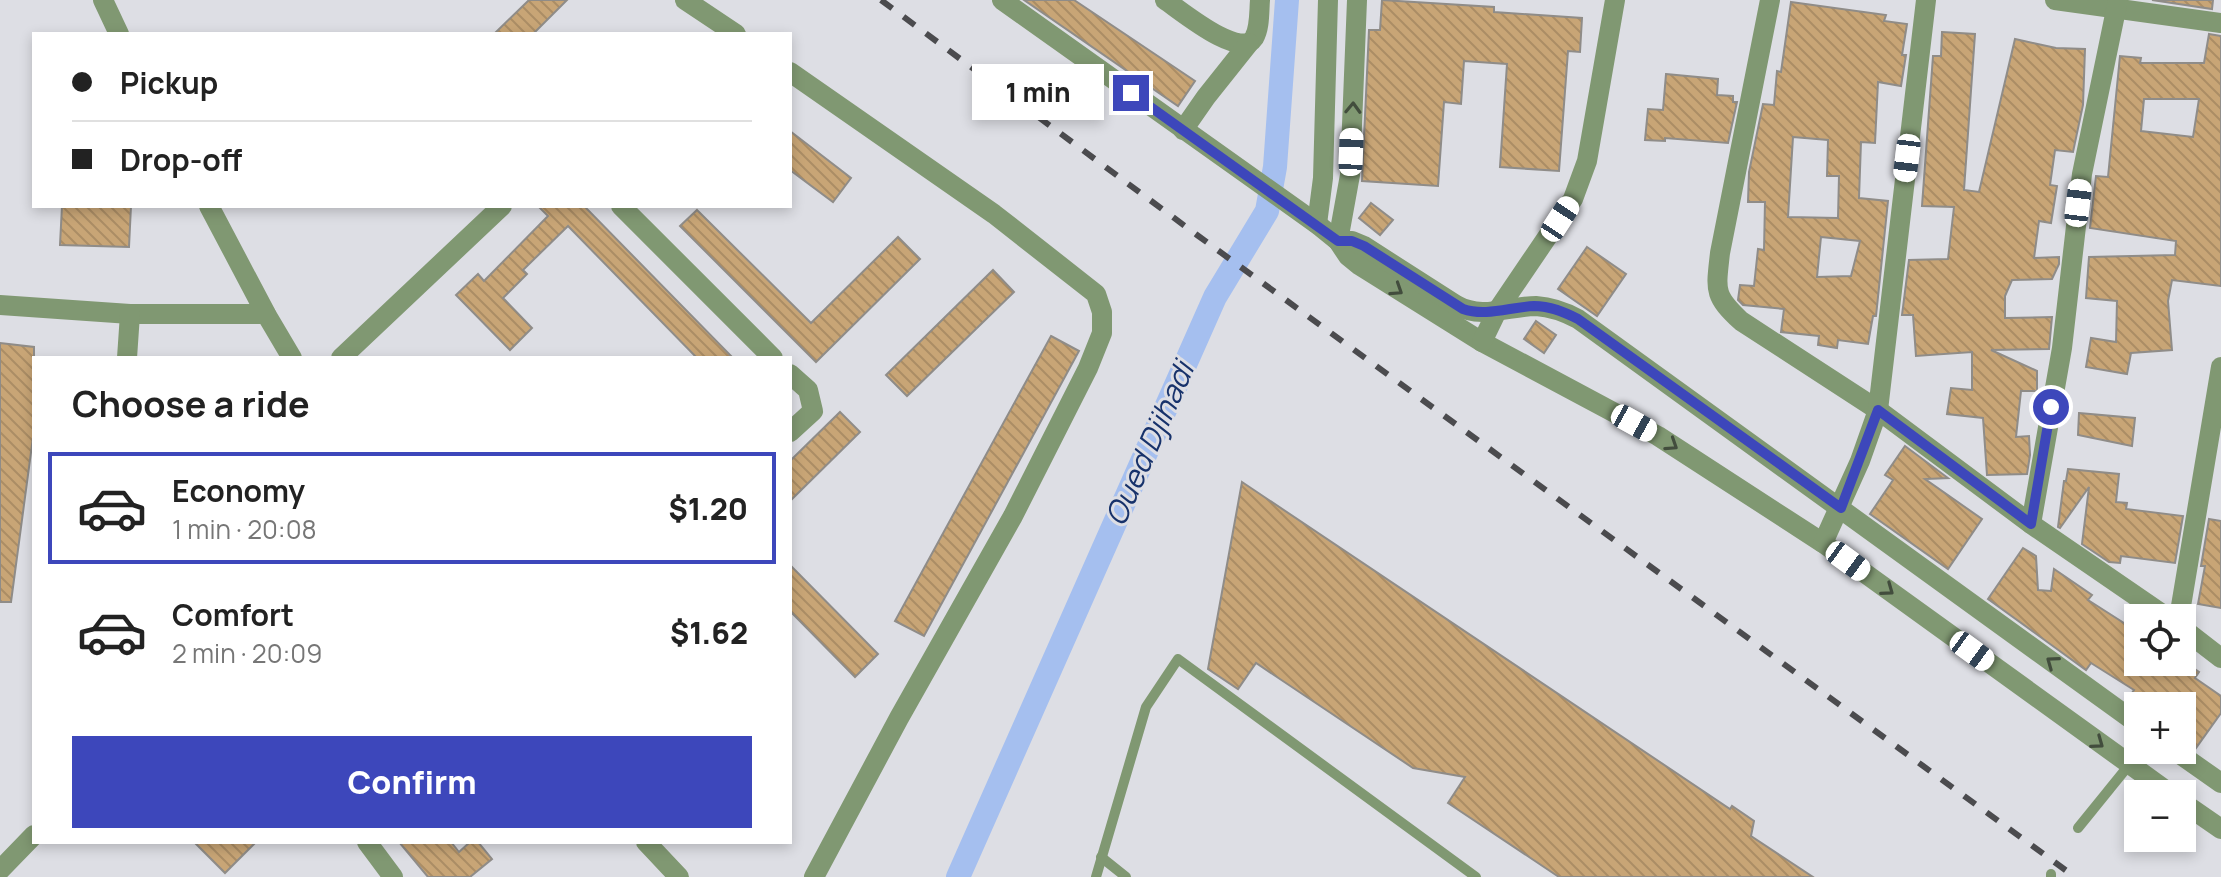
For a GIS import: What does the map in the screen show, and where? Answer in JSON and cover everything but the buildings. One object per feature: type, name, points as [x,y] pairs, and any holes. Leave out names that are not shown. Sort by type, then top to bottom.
[{"type":"street","points":[[103,0],[118,32]]},
{"type":"street","points":[[685,0],[733,32]]},
{"type":"street","points":[[1002,0],[1317,224],[1338,241],[1353,261],[1482,342],[1658,436],[1823,543],[2151,780]]},
{"type":"street","points":[[1165,0],[1224,39],[1238,45],[1249,43]]},
{"type":"street","points":[[1183,130],[1255,37],[1260,0]]},
{"type":"street","points":[[1317,224],[1323,178],[1328,0]]},
{"type":"street","points":[[1338,241],[1350,175],[1357,0]]},
{"type":"street","points":[[1482,342],[1497,311],[1573,199],[1587,161],[1615,0]]},
{"type":"street","points":[[1770,0],[1723,238],[1717,279],[1722,303],[1741,321],[1878,410],[2031,524],[2148,604]]},
{"type":"street","points":[[1823,543],[1841,508],[1878,410],[1926,0]]},
{"type":"street","points":[[2055,0],[2118,4],[2221,23]]},
{"type":"street","points":[[2031,524],[2062,348],[2082,174],[2118,4]]},
{"type":"street","points":[[792,73],[994,214],[1096,294],[1102,312],[1102,333],[1088,368],[1013,516],[814,877]]},
{"type":"street","points":[[210,208],[291,356]]},
{"type":"street","points":[[343,356],[500,208]]},
{"type":"street","points":[[623,208],[771,356]]},
{"type":"street","points":[[1338,241],[1352,241],[1364,246],[1463,309],[1480,313],[1534,306],[1550,308],[1578,319],[2124,714]]},
{"type":"street","points":[[0,305],[130,314],[266,314]]},
{"type":"street","points":[[127,356],[130,314]]},
{"type":"street","points":[[2182,604],[2218,403],[2221,367]]},
{"type":"street","points":[[792,376],[808,390],[813,411],[792,430]]},
{"type":"street","points":[[2196,639],[2221,658]]},
{"type":"street","points":[[2194,764],[2221,783]]},
{"type":"street","points":[[2196,812],[2221,829]]},
{"type":"street","points":[[0,870],[32,837]]},
{"type":"street","points":[[368,844],[393,877]]},
{"type":"street","points":[[648,844],[679,877]]},
{"type":"lane","points":[[1096,877],[1146,707],[1178,659],[1476,877]]},
{"type":"lane","points":[[2078,828],[2129,765]]},
{"type":"lane","points":[[1101,857],[1126,877]]},
{"type":"waterway","name":"Oued Djihadi","points":[[958,877],[1215,297],[1267,211],[1275,167],[1287,0]]},
{"type":"railway","points":[[881,0],[2075,877]]},
{"type":"route","points":[[1131,93],[1338,241],[1352,241],[1364,246],[1463,309],[1480,313],[1534,306],[1564,312],[1578,319],[1841,508],[1878,410],[2031,524],[2051,407]]}]
